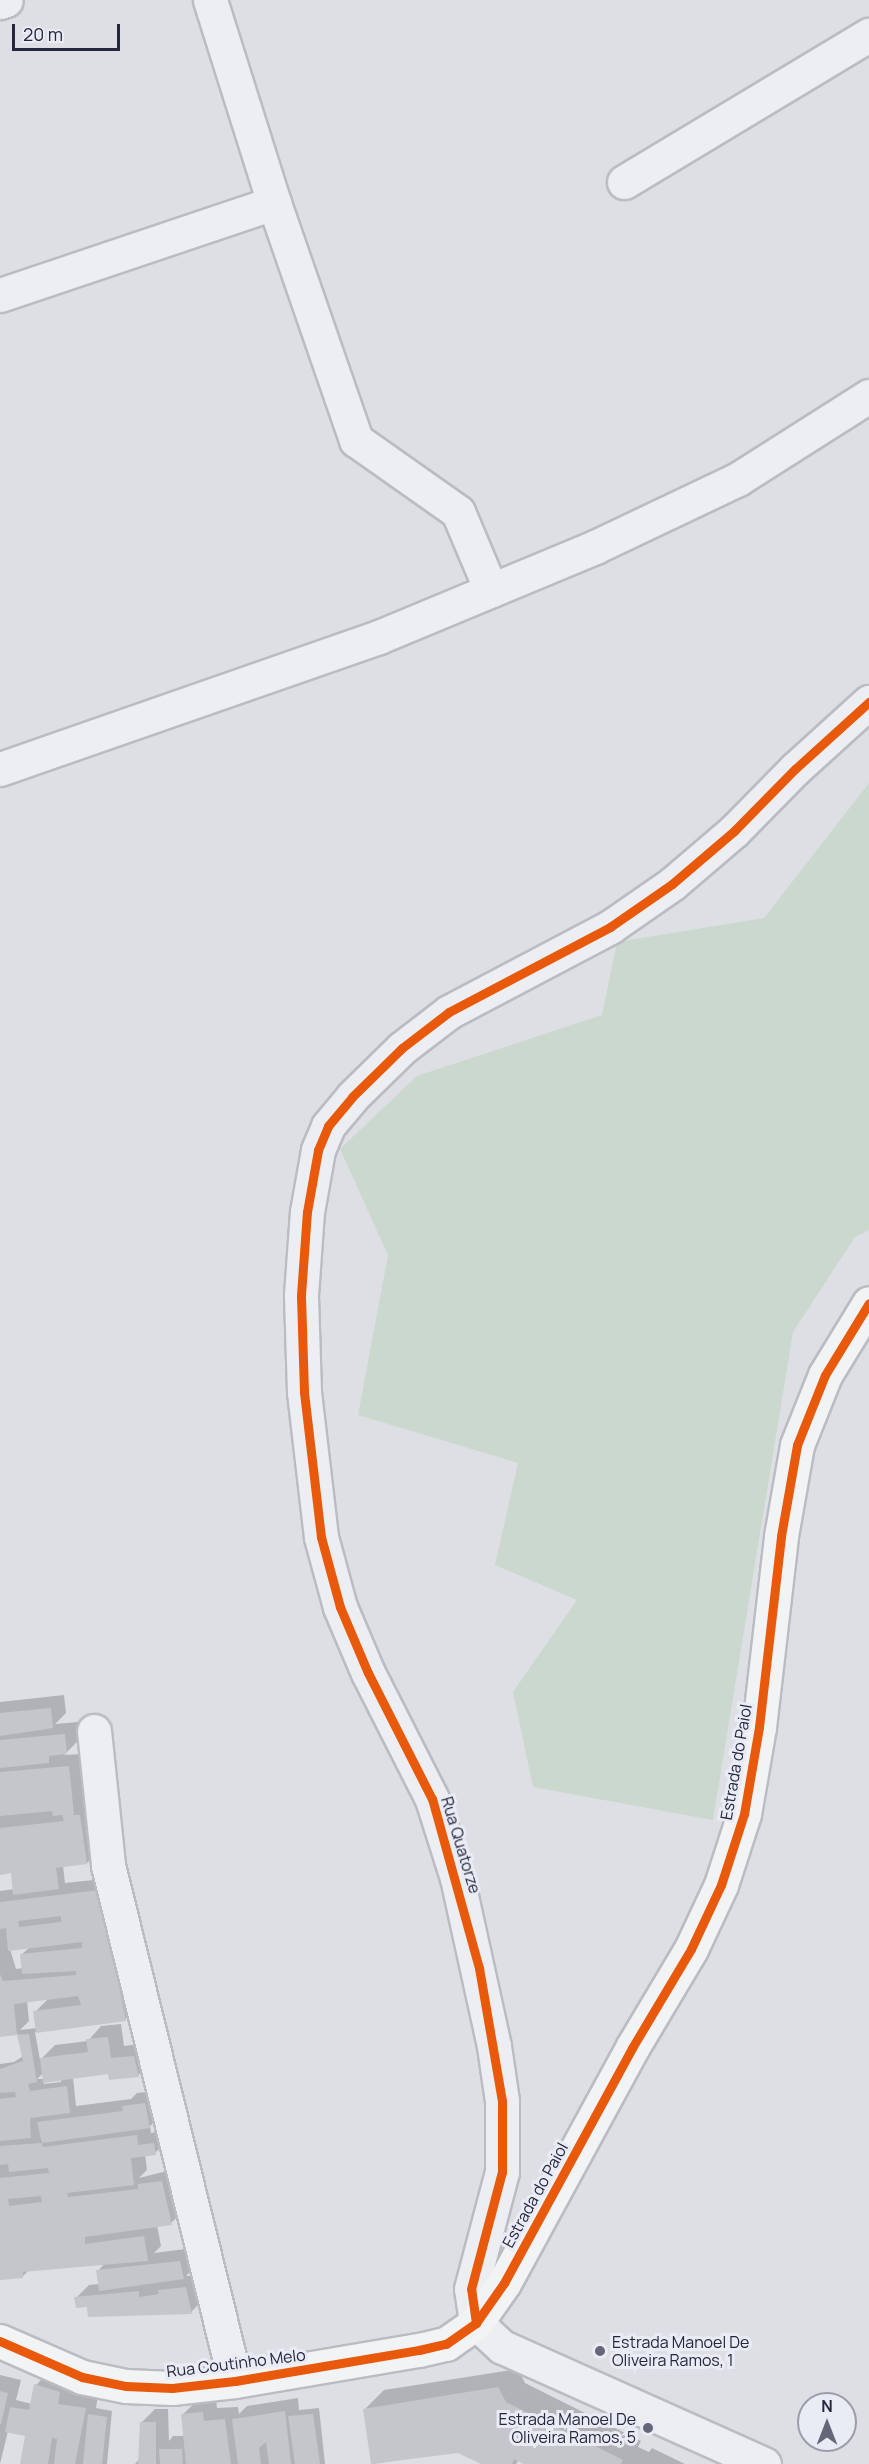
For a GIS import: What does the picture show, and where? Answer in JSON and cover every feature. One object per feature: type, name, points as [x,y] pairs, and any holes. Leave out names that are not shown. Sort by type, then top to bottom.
[{"type":"street","points":[[0,2],[6,0]]},
{"type":"street","points":[[210,0],[274,203],[356,440],[458,512],[491,590]]},
{"type":"street","points":[[624,182],[869,35]]},
{"type":"street","points":[[0,295],[274,203]]},
{"type":"street","points":[[0,769],[379,637],[491,590],[738,479],[869,396]]},
{"type":"street","name":"Rua Quatorze","points":[[476,2323],[471,2289],[502,2172],[502,2101],[494,2046],[457,1878],[432,1798],[368,1673],[340,1607],[321,1537],[304,1392],[301,1295],[307,1212],[318,1150],[328,1126],[352,1097],[402,1048],[449,1012],[610,927],[672,884],[734,831],[795,769],[869,702]]},
{"type":"street","name":"Estrada do Paiol","points":[[476,2323],[504,2283],[632,2048],[691,1949],[721,1886],[744,1814],[797,1445],[825,1375],[869,1303]]},
{"type":"street","points":[[94,1731],[108,1865],[235,2381]]},
{"type":"street","points":[[476,2323],[502,2347],[752,2461]]},
{"type":"street","name":"Rua Coutinho Melo","points":[[0,2341],[82,2377],[126,2386],[172,2388],[235,2381],[419,2350],[446,2344],[476,2323]]},
{"type":"shaded area","points":[[869,783],[869,1230],[855,1237],[793,1332],[713,1820],[533,1787],[513,1692],[577,1600],[495,1565],[518,1463],[358,1415],[388,1255],[340,1149],[417,1076],[602,1015],[617,942],[764,918]]},
{"type":"building","points":[[51,1708],[53,1728],[0,1736],[0,1713]]},
{"type":"building","points":[[65,1734],[67,1754],[49,1756],[49,1763],[0,1768],[0,1740]]},
{"type":"building","points":[[69,1766],[74,1815],[80,1815],[87,1864],[56,1868],[59,1889],[13,1895],[11,1873],[0,1875],[0,1828],[64,1821],[62,1815],[53,1816],[52,1811],[0,1816],[0,1772]]},
{"type":"building","points":[[99,1890],[126,2021],[36,2033],[33,2011],[81,2005],[78,1996],[14,2004],[17,2035],[0,2037],[0,1974],[3,1981],[76,1975],[76,1971],[22,1974],[20,1954],[82,1948],[82,1942],[8,1951],[6,1928],[0,1929],[0,1902]],"holes":[[[61,1916],[61,1922],[19,1927],[18,1921]]]},
{"type":"building","points":[[29,2034],[37,2082],[28,2084],[30,2091],[67,2086],[70,2113],[30,2118],[31,2138],[0,2141],[0,2099],[16,2097],[15,2092],[0,2093],[0,2069],[23,2061],[17,2035]]},
{"type":"building","points":[[108,2037],[111,2058],[134,2056],[139,2077],[109,2080],[108,2074],[43,2083],[40,2058],[88,2052],[86,2039]]},
{"type":"building","points":[[145,2103],[150,2128],[42,2143],[37,2122],[123,2111],[122,2106]]},
{"type":"building","points":[[137,2135],[138,2145],[154,2143],[156,2155],[131,2158],[134,2185],[67,2193],[68,2197],[138,2189],[138,2184],[162,2181],[172,2225],[85,2237],[85,2244],[144,2236],[148,2261],[23,2272],[23,2278],[0,2280],[0,2178],[49,2173],[48,2168],[9,2172],[8,2164],[0,2165],[0,2146],[42,2143],[43,2147]],"holes":[[[41,2196],[42,2202],[9,2206],[8,2199]]]},
{"type":"building","points":[[180,2261],[184,2279],[99,2291],[96,2270]]},
{"type":"building","points":[[186,2287],[192,2314],[88,2317],[87,2307],[76,2308],[74,2297],[139,2291],[139,2297],[159,2294],[158,2290]]},
{"type":"building","points":[[34,2384],[60,2392],[58,2404],[86,2408],[75,2464],[54,2464],[57,2439],[52,2438],[48,2464],[20,2464],[25,2436],[5,2432],[10,2407],[29,2410]]},
{"type":"building","points":[[498,2387],[506,2402],[623,2460],[621,2464],[523,2464],[514,2459],[512,2464],[481,2464],[458,2453],[371,2464],[363,2409]]},
{"type":"building","points":[[0,2391],[8,2393],[1,2424],[0,2424]]},
{"type":"building","points":[[285,2411],[291,2464],[269,2464],[266,2442],[259,2448],[261,2464],[238,2464],[232,2419]]},
{"type":"building","points":[[203,2412],[204,2421],[225,2419],[231,2464],[186,2464],[181,2414]]},
{"type":"building","points":[[88,2414],[107,2417],[102,2464],[83,2464]]},
{"type":"building","points":[[313,2414],[320,2464],[295,2464],[288,2416]]},
{"type":"building","points":[[140,2422],[156,2422],[156,2464],[138,2464]]},
{"type":"building","points":[[159,2449],[182,2449],[183,2464],[160,2464]]},
{"type":"cycle path","points":[[476,2323],[471,2289],[502,2172],[502,2101],[479,1968],[432,1799],[368,1673],[340,1607],[321,1537],[304,1392],[301,1295],[307,1212],[318,1150],[328,1126],[352,1097],[402,1048],[449,1012],[610,927],[672,884],[734,831],[795,769],[869,702]]},
{"type":"cycle path","points":[[0,2341],[82,2377],[126,2386],[172,2388],[235,2381],[419,2350],[446,2344],[476,2323],[504,2283],[632,2048],[691,1949],[721,1885],[744,1814],[759,1727],[781,1536],[797,1445],[825,1375],[869,1303]]},
{"type":"place","name":"Estrada Manoel De Oliveira Ramos, 1","points":[[600,2351]]},
{"type":"place","name":"Estrada Manoel De Oliveira Ramos, 5","points":[[648,2428]]}]
